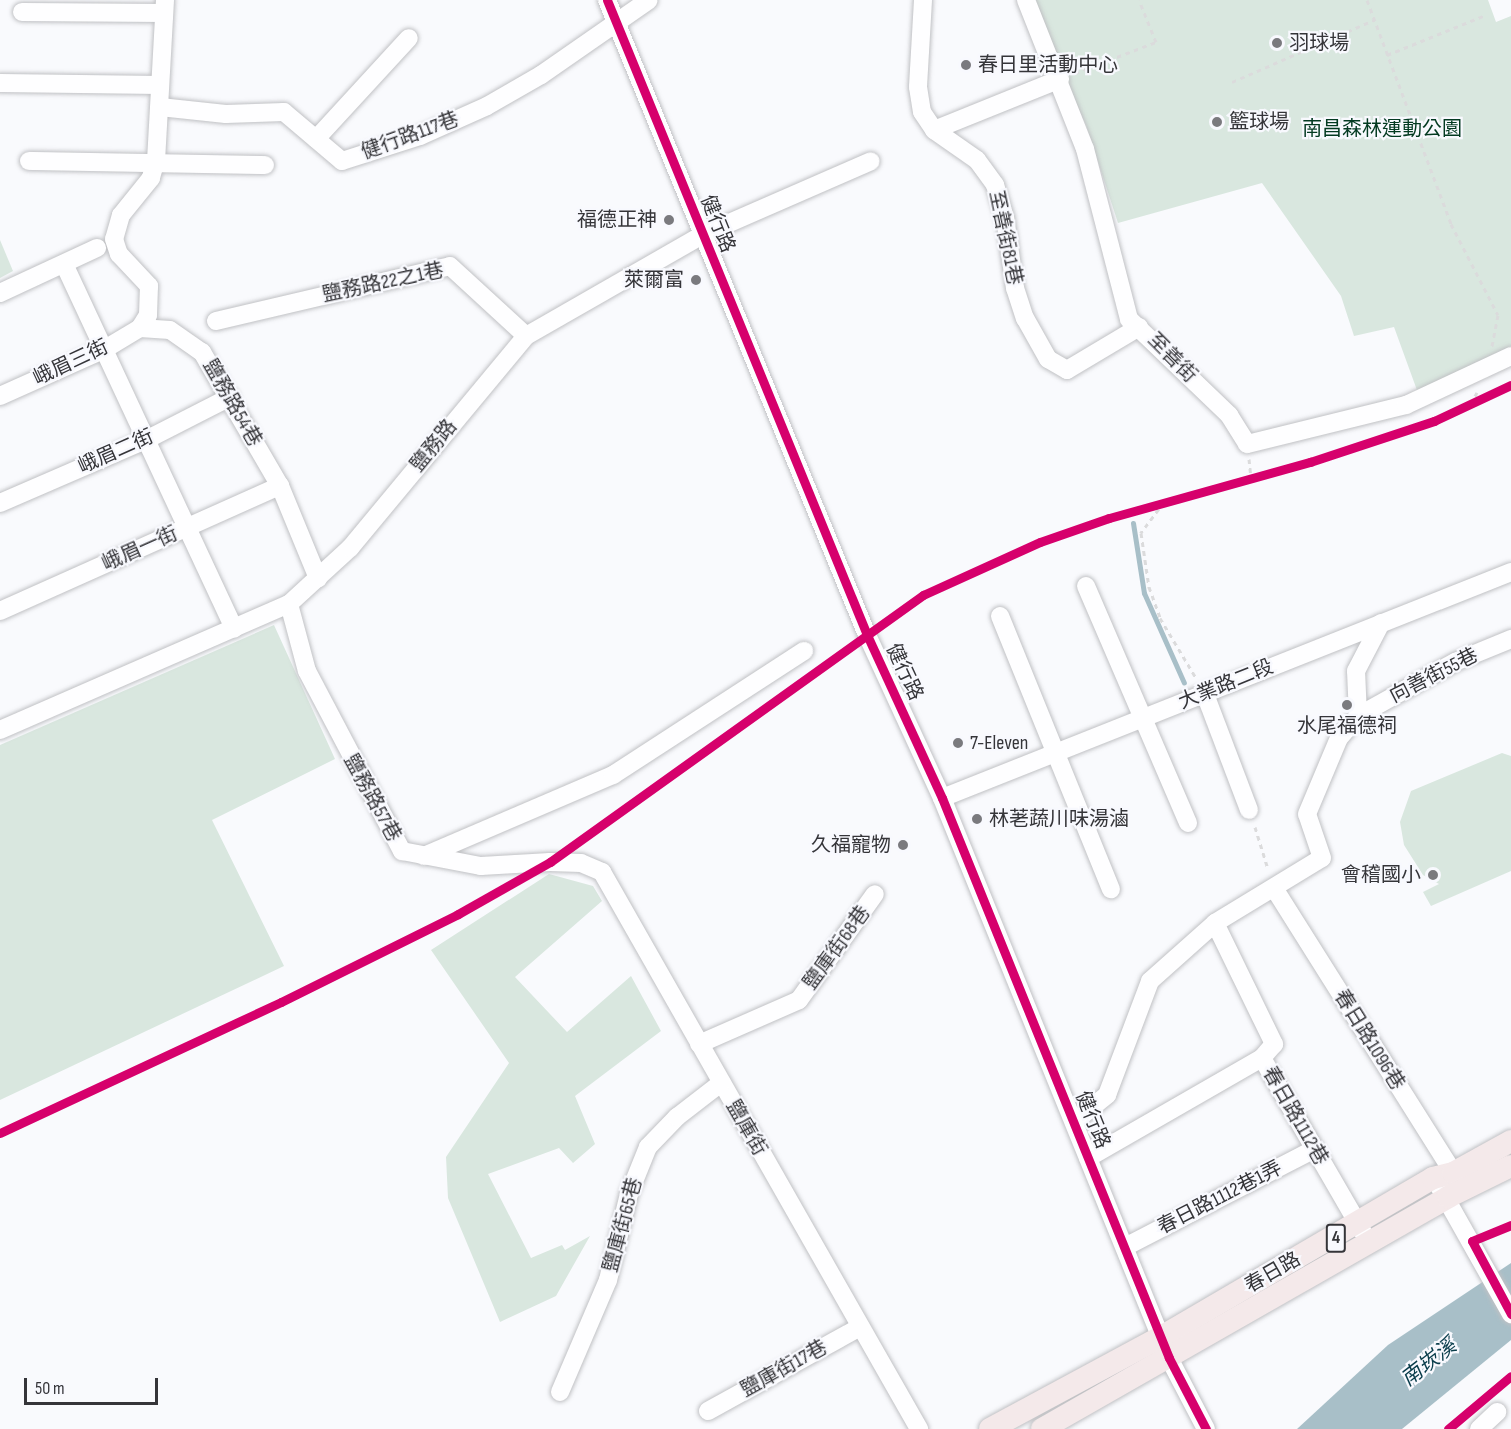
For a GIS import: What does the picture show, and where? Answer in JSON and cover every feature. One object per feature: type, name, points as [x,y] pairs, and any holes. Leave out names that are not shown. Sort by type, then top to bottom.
[{"type":"main road","name":"春日路","points":[[991,1429],[1034,1405],[1165,1347],[1371,1244],[1511,1141]]},
{"type":"main road","name":"春日路","points":[[1042,1429],[1165,1347],[1359,1224],[1450,1185],[1511,1166]]},
{"type":"street","name":"健行路","points":[[607,0],[867,635],[942,798],[1165,1347],[1206,1429]]},
{"type":"street","points":[[617,23],[649,0]]},
{"type":"street","name":"至善街81巷","points":[[923,0],[918,87],[922,112],[934,130],[977,160],[995,185],[1005,217],[1015,288],[1025,318],[1048,359],[1067,370],[1140,327]]},
{"type":"street","name":"至善街","points":[[1026,0],[1060,79],[1099,191],[1130,319],[1229,415],[1247,444],[1406,405],[1511,356]]},
{"type":"street","points":[[22,12],[165,7],[156,160],[152,178],[121,215],[114,239],[119,254],[148,286],[148,315],[140,328]]},
{"type":"street","name":"健行路117巷","points":[[160,107],[226,114],[284,112],[342,161],[420,136],[487,106],[617,23]]},
{"type":"street","points":[[316,139],[410,38]]},
{"type":"street","points":[[934,130],[1060,79]]},
{"type":"street","points":[[0,83],[160,85]]},
{"type":"street","points":[[29,160],[156,160],[265,165]]},
{"type":"street","name":"鹽務路","points":[[0,730],[289,604],[350,548],[526,336],[702,235],[871,162]]},
{"type":"street","points":[[0,293],[65,266],[97,248]]},
{"type":"street","points":[[65,266],[148,439],[234,628]]},
{"type":"street","name":"鹽務路22之1巷","points":[[216,321],[450,266],[526,336]]},
{"type":"street","name":"峨眉三街","points":[[0,396],[105,349],[140,328]]},
{"type":"street","name":"鹽務路54巷","points":[[140,328],[170,330],[182,336],[202,352],[280,486],[318,578]]},
{"type":"street","name":"峨眉二街","points":[[0,503],[148,439],[230,397]]},
{"type":"street","name":"峨眉一街","points":[[0,611],[280,486]]},
{"type":"street","name":"大業路二段","points":[[942,798],[1511,572]]},
{"type":"street","points":[[1086,586],[1188,824]]},
{"type":"street","name":"鹽務路57巷","points":[[289,604],[307,671],[361,780],[402,851],[481,866],[550,862]]},
{"type":"street","points":[[1000,616],[1111,889]]},
{"type":"street","points":[[1074,1122],[1107,1095],[1150,981],[1215,923],[1272,880],[1322,858],[1307,814],[1339,738],[1358,716],[1356,671],[1381,623]]},
{"type":"street","name":"向善街55巷","points":[[1358,716],[1455,662],[1511,639]]},
{"type":"street","points":[[424,856],[612,775],[804,651]]},
{"type":"street","points":[[1195,697],[1249,810]]},
{"type":"street","name":"鹽庫街","points":[[550,862],[581,863],[602,872],[919,1429]]},
{"type":"street","name":"春日路1096巷","points":[[1272,880],[1450,1185],[1472,1241],[1511,1314]]},
{"type":"street","name":"鹽庫街68巷","points":[[699,1044],[799,1000],[875,894]]},
{"type":"street","name":"春日路1112巷","points":[[1215,923],[1274,1044],[1262,1058],[1371,1244]]},
{"type":"street","points":[[1088,1158],[1262,1058]]},
{"type":"street","name":"鹽庫街65巷","points":[[560,1392],[609,1280],[629,1194],[648,1147],[677,1117],[721,1083]]},
{"type":"street","name":"春日路1112巷1弄","points":[[1125,1247],[1315,1149]]},
{"type":"street","name":"鹽庫街17巷","points":[[708,1411],[860,1328]]},
{"type":"street","points":[[1479,1429],[1497,1412]]},
{"type":"path","points":[[1060,79],[1156,42],[1139,0]]},
{"type":"path","points":[[1366,0],[1451,225],[1498,315],[1488,366]]},
{"type":"path","points":[[1387,55],[1483,16]]},
{"type":"path","points":[[1232,82],[1374,20]]},
{"type":"path","points":[[1462,408],[1491,394]]},
{"type":"path","points":[[1241,481],[1261,476]]},
{"type":"path","points":[[1141,508],[1168,501]]},
{"type":"path","points":[[1168,501],[1141,533],[1149,587],[1160,618],[1195,697]]},
{"type":"path","points":[[1249,810],[1272,880]]},
{"type":"green space","name":"南昌森林運動公園","points":[[1027,0],[1488,0],[1496,22],[1511,16],[1511,348],[1418,393],[1394,327],[1354,336],[1341,296],[1262,183],[1118,223],[1086,125]]},
{"type":"green space","points":[[0,240],[13,271],[0,278]]},
{"type":"green space","points":[[274,625],[335,759],[212,820],[284,966],[0,1100],[0,745]]},
{"type":"green space","points":[[1502,753],[1511,756],[1511,871],[1431,906],[1423,892],[1439,884],[1423,875],[1404,845],[1400,822],[1411,791]]},
{"type":"green space","points":[[549,874],[593,886],[602,901],[515,977],[567,1032],[631,976],[661,1031],[575,1096],[595,1144],[573,1163],[559,1148],[488,1174],[531,1258],[562,1245],[565,1250],[590,1236],[556,1296],[500,1322],[448,1198],[446,1157],[509,1063],[431,950]]},
{"type":"water","name":"南崁溪","points":[[1511,1263],[1511,1340],[1402,1429],[1297,1429],[1388,1345]]},
{"type":"waterway","points":[[1133,523],[1144,593],[1184,683]]},
{"type":"cycle path","points":[[607,0],[867,635],[942,798],[1169,1358],[1206,1429]]},
{"type":"cycle path","points":[[0,1133],[281,1002],[458,914],[550,862],[923,595],[1040,542],[1109,518],[1310,462],[1434,421],[1511,385]]},
{"type":"cycle path","points":[[1511,1225],[1472,1241],[1511,1314]]},
{"type":"cycle path","points":[[1448,1429],[1511,1376]]},
{"type":"place","name":"羽球場","points":[[1277,43]]},
{"type":"place","name":"春日里活動中心","points":[[966,65]]},
{"type":"place","name":"籃球場","points":[[1217,122]]},
{"type":"place","name":"福德正神","points":[[669,220]]},
{"type":"place","name":"萊爾富","points":[[696,280]]},
{"type":"place","name":"水尾福德祠","points":[[1347,705]]},
{"type":"place","name":"7-Eleven","points":[[958,743]]},
{"type":"place","name":"林荖蔬川味湯滷","points":[[977,819]]},
{"type":"place","name":"久福寵物","points":[[903,845]]},
{"type":"place","name":"會稽國小","points":[[1433,875]]}]
